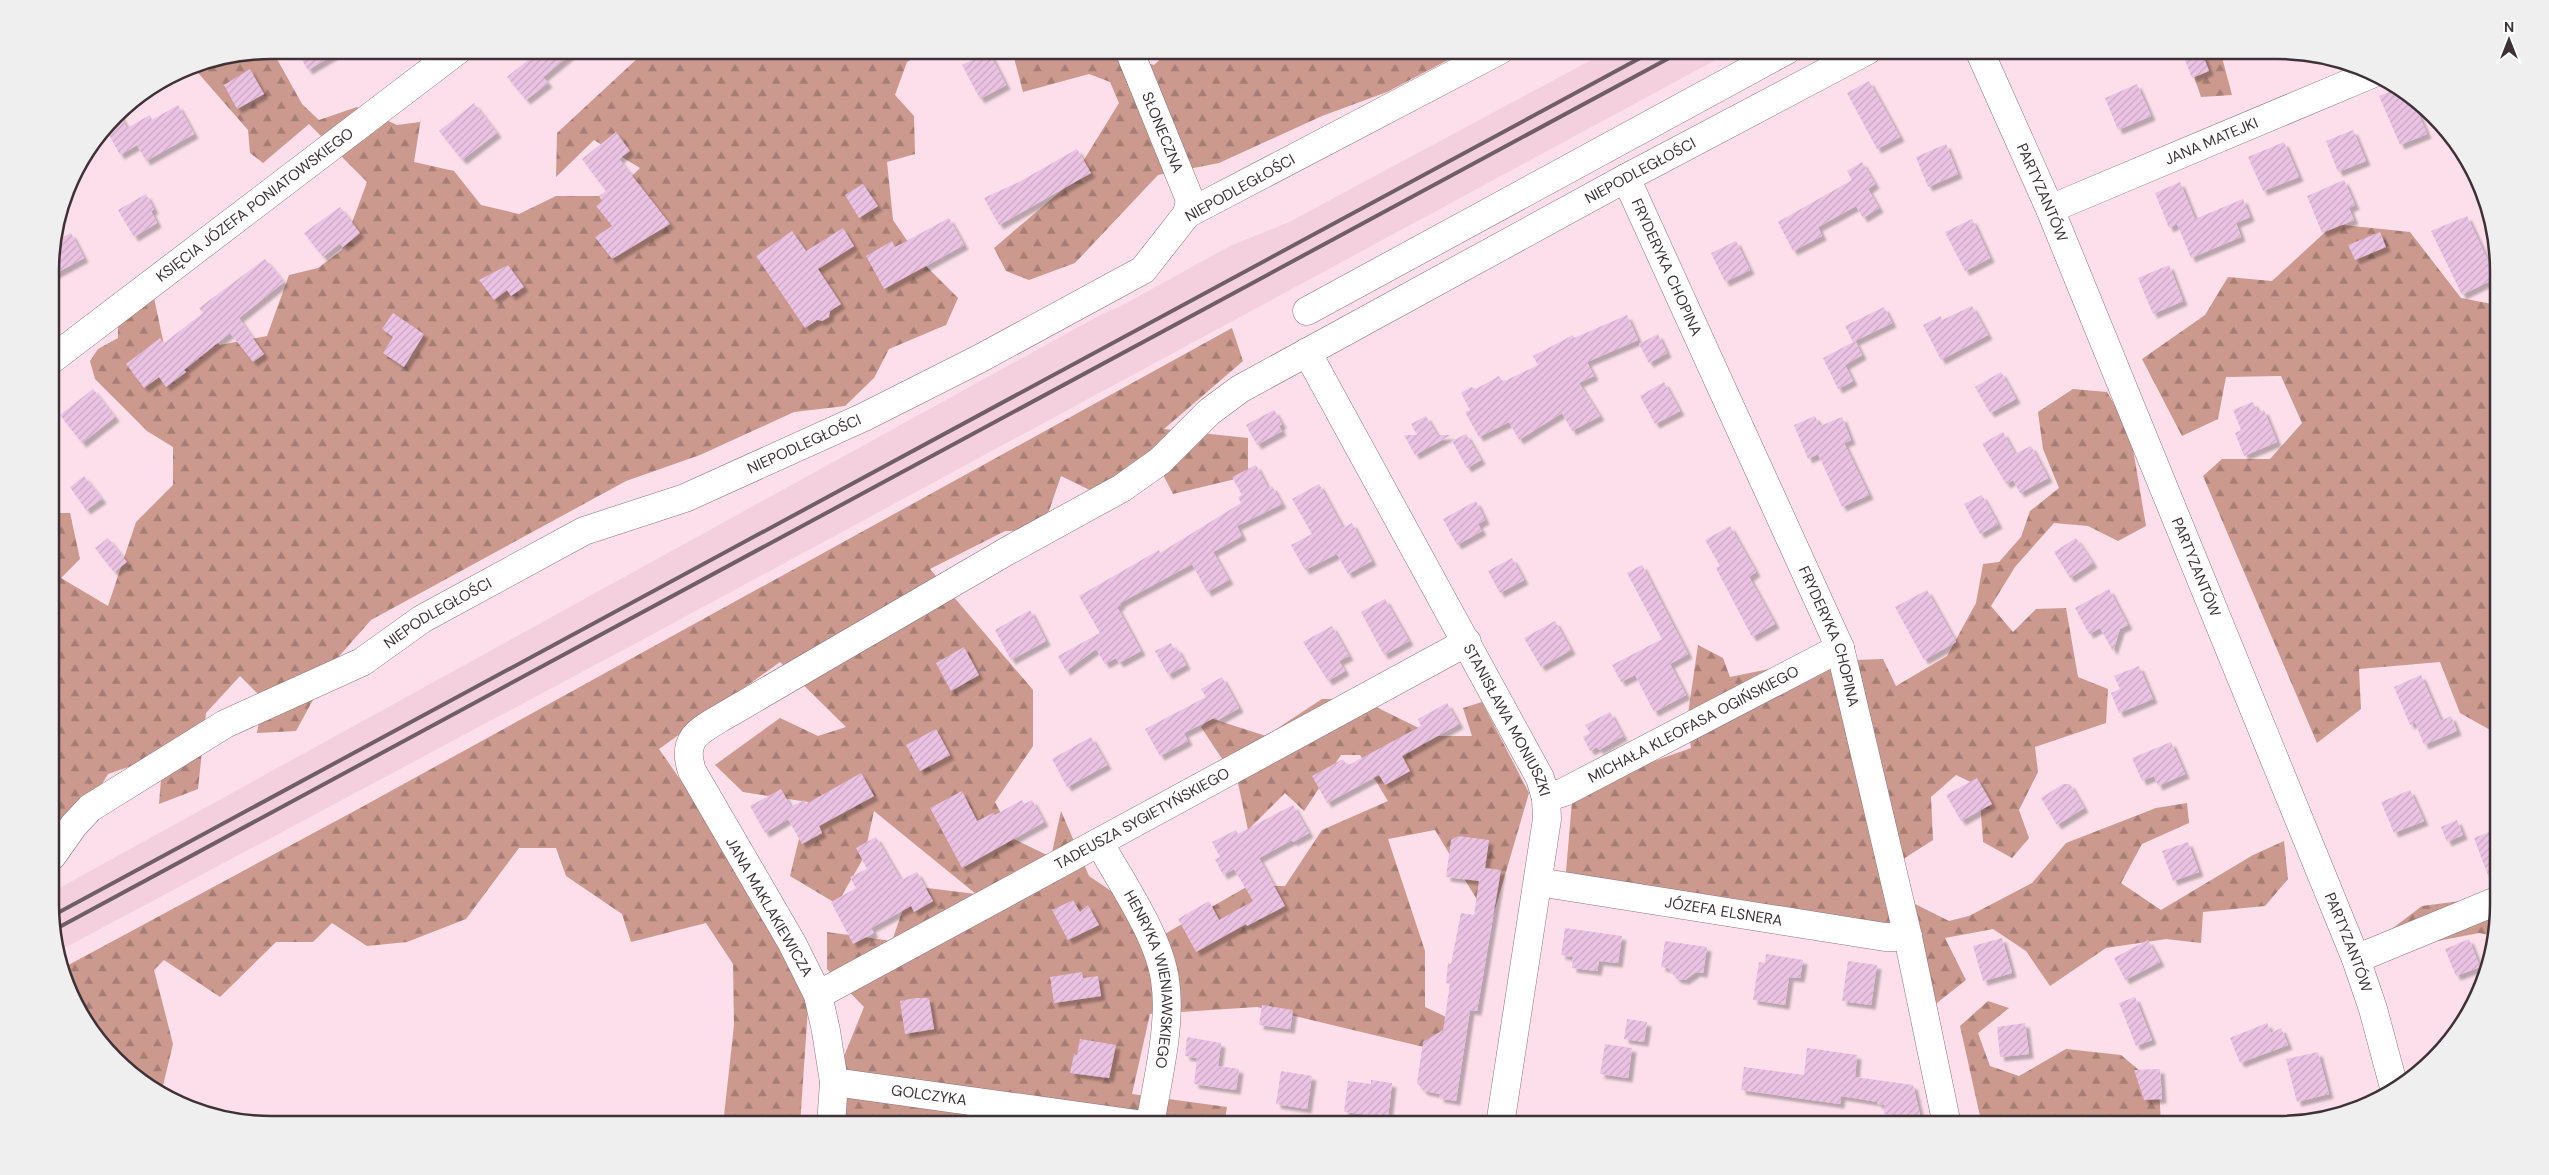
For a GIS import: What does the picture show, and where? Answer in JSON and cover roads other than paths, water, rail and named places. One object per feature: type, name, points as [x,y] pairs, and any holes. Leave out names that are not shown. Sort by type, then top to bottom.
[{"type":"street","name":"KSIĘCIA JÓZEFA PONIATOWSKIEGO","points":[[59,354],[446,59]]},
{"type":"street","name":"SŁONECZNA","points":[[1133,59],[1190,200],[1187,214]]},
{"type":"street","name":"NIEPODLEGŁOŚCI","points":[[59,846],[74,825],[90,808],[224,724],[362,662],[422,619],[584,531],[685,498],[864,417],[979,359],[1143,270],[1187,214],[1483,59]]},
{"type":"street","points":[[1307,311],[1770,59]]},
{"type":"street","name":"NIEPODLEGŁOŚCI","points":[[700,730],[1009,550],[1122,488],[1160,461],[1220,402],[1307,352],[1626,178],[1851,59]]},
{"type":"street","name":"PARTYZANTÓW","points":[[1983,59],[2050,208],[2356,959],[2374,1009],[2393,1083]]},
{"type":"street","name":"JANA MATEJKI","points":[[2050,208],[2364,77]]},
{"type":"street","points":[[1684,106],[1702,138]]},
{"type":"street","name":"FRYDERYKA CHOPINA","points":[[1626,178],[1840,648],[1908,937],[1946,1116]]},
{"type":"street","points":[[1363,280],[1379,313]]},
{"type":"street","name":"STANISŁAWA MONIUSZKI","points":[[1307,352],[1540,778],[1546,798],[1547,819],[1501,1116]]},
{"type":"street","name":"TADEUSZA SYGIETYŃSKIEGO","points":[[818,995],[1467,642]]},
{"type":"street","name":"MICHAŁA KLEOFASA OGIŃSKIEGO","points":[[1546,798],[1564,792],[1840,648]]},
{"type":"street","name":"JANA MAKLAKIEWICZA","points":[[700,730],[691,740],[688,750],[688,759],[692,771],[792,943],[818,995],[834,1082],[832,1116]]},
{"type":"street","name":"HENRYKA WIENIAWSKIEGO","points":[[1100,842],[1155,944],[1165,980],[1166,1023],[1151,1116]]},
{"type":"street","name":"JÓZEFA ELSNERA","points":[[1538,882],[1885,937],[1908,937]]},
{"type":"street","points":[[2356,959],[2490,904]]},
{"type":"street","name":"GOLCZYKA","points":[[834,1082],[1079,1116]]},
{"type":"railway","points":[[59,912],[1638,59]]},
{"type":"railway","points":[[60,927],[1667,59]]}]
